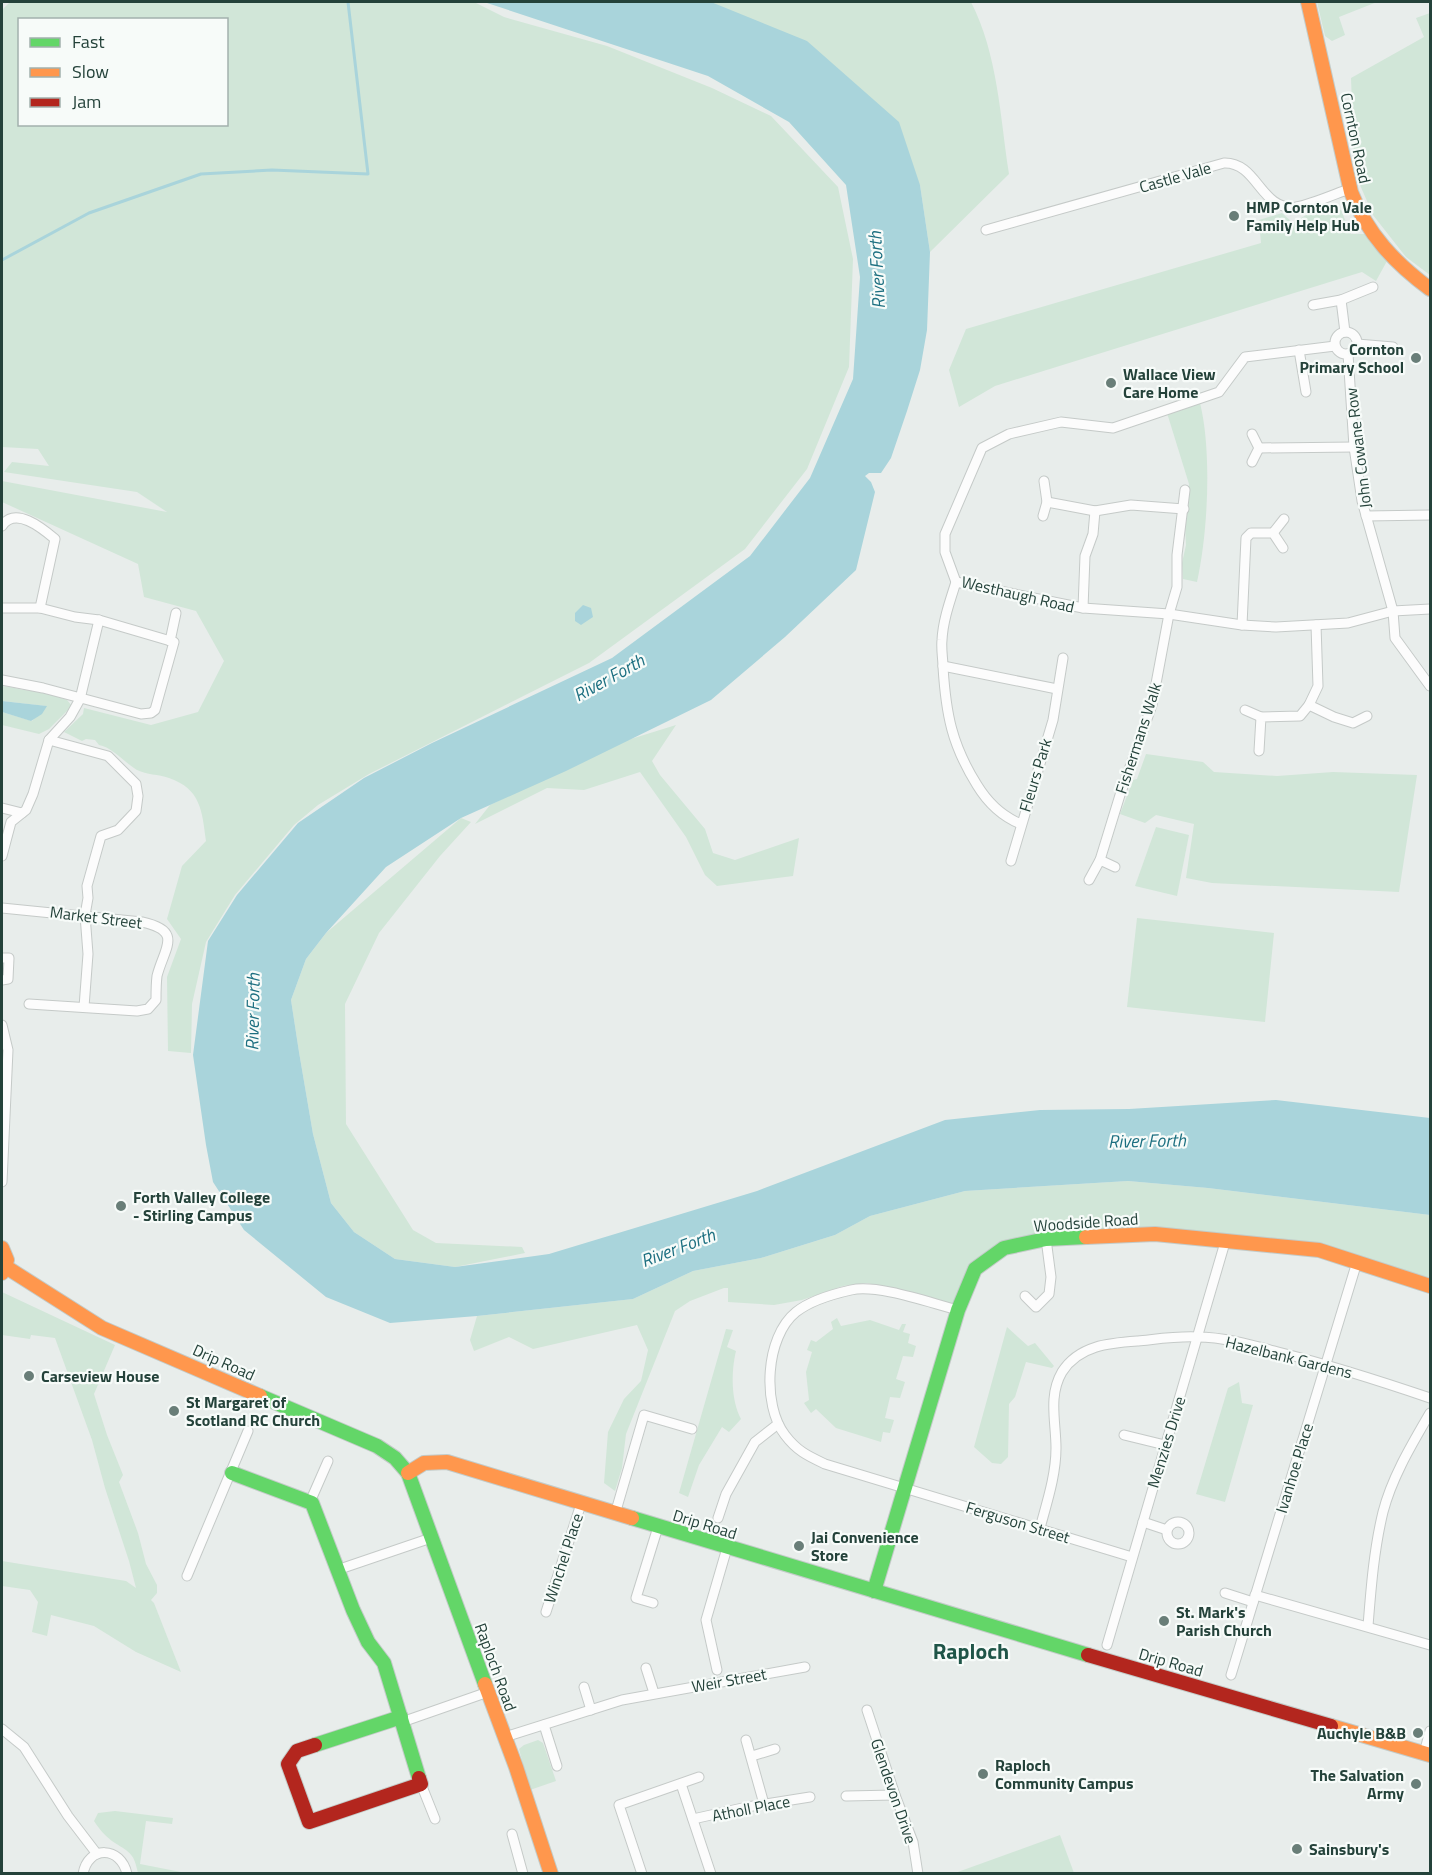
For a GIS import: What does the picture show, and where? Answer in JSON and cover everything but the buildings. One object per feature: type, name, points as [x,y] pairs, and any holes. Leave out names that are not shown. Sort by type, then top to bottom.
[{"type":"street","name":"Cornton Road","points":[[1308,2],[1348,175],[1349,189],[1364,221],[1392,258],[1431,289]]},
{"type":"street","name":"Castle Vale","points":[[986,230],[1224,163],[1236,163],[1274,203],[1295,207],[1349,189]]},
{"type":"street","points":[[1312,304],[1341,300],[1373,287]]},
{"type":"street","points":[[1341,300],[1345,332]]},
{"type":"street","points":[[1345,332],[1352,334],[1357,344],[1348,354],[1338,351],[1335,346],[1337,336],[1345,332]]},
{"type":"street","points":[[1357,344],[1393,347]]},
{"type":"street","points":[[1306,392],[1299,350],[1335,346]]},
{"type":"street","name":"Westhaugh Road","points":[[1299,350],[1245,357],[1219,392],[1113,428],[1061,422],[1009,434],[982,448],[945,534],[945,552],[956,582],[1083,608],[1169,614],[1242,625],[1276,627],[1348,622],[1393,611],[1431,609]]},
{"type":"street","name":"John Cowane Row","points":[[1348,354],[1354,447],[1366,516],[1393,611],[1395,638],[1431,686]]},
{"type":"street","points":[[1252,434],[1258,448],[1252,462]]},
{"type":"street","points":[[1258,448],[1354,447]]},
{"type":"street","points":[[1043,516],[1047,502],[1044,481]]},
{"type":"street","name":"Fishermans Walk","points":[[1089,880],[1100,860],[1152,705],[1169,614],[1178,581],[1177,555],[1185,490]]},
{"type":"street","points":[[1047,502],[1095,511],[1131,504],[1184,509]]},
{"type":"street","points":[[1083,608],[1085,556],[1093,534],[1095,511]]},
{"type":"street","points":[[1366,516],[1431,515]]},
{"type":"street","points":[[2,526],[10,518],[16,517],[46,532],[55,540],[40,608]]},
{"type":"street","points":[[1273,533],[1284,519]]},
{"type":"street","points":[[1242,625],[1246,538],[1251,533],[1273,533]]},
{"type":"street","points":[[1273,533],[1283,548]]},
{"type":"street","points":[[956,582],[942,641],[948,714],[961,760],[988,803],[1011,820],[1021,824]]},
{"type":"street","points":[[2,608],[40,608],[75,617],[99,620],[174,642],[155,710],[141,714],[43,688],[2,680]]},
{"type":"street","points":[[170,641],[176,613]]},
{"type":"street","points":[[2,856],[11,822],[26,810],[33,794],[49,740],[70,717],[80,699],[99,620]]},
{"type":"street","points":[[1245,710],[1261,717],[1300,716],[1309,705],[1318,686],[1316,625]]},
{"type":"street","name":"Fleurs Park","points":[[1011,861],[1053,720],[1063,658]]},
{"type":"street","points":[[943,666],[1057,689]]},
{"type":"street","points":[[1309,705],[1353,723],[1367,716]]},
{"type":"street","points":[[1260,751],[1261,717]]},
{"type":"street","points":[[49,740],[108,756],[136,784],[136,811],[118,830],[101,836],[87,886],[88,898],[85,915],[88,954],[84,1007]]},
{"type":"street","points":[[2,808],[22,813]]},
{"type":"street","points":[[1100,860],[1115,867]]},
{"type":"street","name":"Market Street","points":[[2,908],[85,915],[156,925],[164,930],[168,941],[157,977],[156,1000],[148,1009],[137,1011],[29,1004]]},
{"type":"street","points":[[2,958],[9,958],[8,979],[2,980]]},
{"type":"street","points":[[2,1025],[8,1050],[2,1182]]},
{"type":"street","name":"Woodside Road","points":[[874,1591],[958,1310],[975,1269],[1004,1248],[1046,1239],[1155,1234],[1226,1239],[1319,1250],[1431,1286]]},
{"type":"street","points":[[1026,1296],[1036,1307],[1049,1294],[1051,1277],[1046,1239]]},
{"type":"street","name":"Menzies Drive","points":[[1107,1646],[1226,1239]]},
{"type":"street","name":"Drip Road","points":[[2,1248],[7,1256],[4,1270],[102,1328],[377,1446],[395,1458],[408,1473],[424,1463],[447,1462],[727,1548],[1427,1754]]},
{"type":"street","name":"Ivanhoe Place","points":[[1231,1675],[1357,1262]]},
{"type":"street","points":[[905,1488],[825,1464],[800,1452],[778,1424],[770,1389],[773,1349],[788,1320],[797,1312],[853,1289],[872,1288],[958,1310]]},
{"type":"street","name":"Hazelbank Gardens","points":[[1040,1528],[1053,1478],[1056,1448],[1053,1415],[1056,1388],[1061,1374],[1071,1360],[1106,1343],[1198,1336],[1250,1344],[1326,1364],[1431,1398]]},
{"type":"street","points":[[1368,1626],[1371,1587],[1383,1511],[1399,1469],[1431,1413]]},
{"type":"street","points":[[615,1514],[644,1415],[692,1429]]},
{"type":"street","points":[[718,1518],[726,1494],[755,1442],[778,1424]]},
{"type":"street","points":[[187,1576],[248,1431]]},
{"type":"street","points":[[1124,1435],[1165,1445]]},
{"type":"street","points":[[328,1461],[310,1502],[368,1642],[384,1663],[421,1784],[435,1819]]},
{"type":"street","points":[[232,1473],[310,1502]]},
{"type":"street","name":"Raploch Road","points":[[408,1473],[505,1737],[546,1872]]},
{"type":"street","name":"Ferguson Street","points":[[905,1488],[1132,1557]]},
{"type":"street","name":"Winchel Place","points":[[546,1612],[581,1504]]},
{"type":"street","points":[[1143,1522],[1167,1530]]},
{"type":"street","points":[[653,1603],[636,1598],[658,1527]]},
{"type":"street","points":[[337,1570],[431,1538]]},
{"type":"street","points":[[717,1670],[706,1620],[727,1548]]},
{"type":"street","points":[[1225,1593],[1368,1626],[1431,1645]]},
{"type":"street","name":"Weir Street","points":[[505,1737],[622,1700],[805,1667]]},
{"type":"street","points":[[646,1668],[654,1693]]},
{"type":"street","points":[[584,1687],[591,1710]]},
{"type":"street","points":[[421,1784],[309,1822],[288,1764],[297,1751],[488,1692]]},
{"type":"street","name":"Glendevon Drive","points":[[867,1710],[913,1842],[918,1874]]},
{"type":"street","points":[[544,1725],[557,1766]]},
{"type":"street","points":[[2,1729],[24,1747],[68,1816],[96,1854]]},
{"type":"street","points":[[1427,1754],[1431,1731]]},
{"type":"street","points":[[746,1740],[764,1804]]},
{"type":"street","points":[[752,1756],[775,1749]]},
{"type":"street","points":[[642,1874],[619,1805],[699,1777]]},
{"type":"street","points":[[681,1784],[711,1874]]},
{"type":"street","points":[[846,1796],[895,1795]]},
{"type":"street","name":"Atholl Place","points":[[693,1819],[810,1797]]},
{"type":"street","points":[[512,1834],[523,1874]]},
{"type":"street","points":[[83,1874],[87,1862],[96,1854],[107,1853],[115,1855],[125,1865],[127,1874]]},
{"type":"green space","points":[[10,2],[474,2],[504,17],[607,46],[712,88],[771,116],[838,187],[853,259],[849,367],[807,469],[745,549],[589,663],[369,774],[318,805],[294,825],[235,895],[206,942],[192,1004],[191,1053],[168,1051],[167,977],[181,939],[167,919],[182,866],[206,841],[198,802],[188,788],[180,783],[137,770],[95,740],[82,741],[64,732],[83,714],[84,708],[151,725],[198,712],[224,661],[196,611],[144,597],[138,564],[2,502],[2,481],[167,512],[137,492],[4,472],[12,462],[49,466],[38,449],[2,447],[2,10]]},
{"type":"green space","points":[[711,2],[971,2],[993,64],[1009,174],[930,252],[920,185]]},
{"type":"green space","points":[[1317,2],[1377,2],[1339,17],[1345,35],[1332,41],[1325,36]]},
{"type":"green space","points":[[1430,13],[1430,275],[1406,257],[1373,215],[1360,185],[1354,157],[1351,78],[1424,37],[1416,18]]},
{"type":"green space","points":[[1321,206],[1341,210],[1351,234],[1365,234],[1387,261],[1376,281],[1362,272],[995,386],[959,407],[949,370],[966,329],[1261,243],[1259,220],[1282,213],[1293,223]]},
{"type":"green space","points":[[1200,403],[1206,444],[1207,492],[1204,540],[1197,582],[1183,579],[1182,563],[1186,545],[1185,525],[1189,484],[1167,413]]},
{"type":"green space","points":[[2,686],[31,691],[37,689],[67,700],[72,706],[49,729],[39,734],[2,725],[2,712],[32,721],[46,706],[2,701]]},
{"type":"green space","points":[[676,725],[652,761],[660,775],[705,829],[713,853],[735,860],[799,838],[793,876],[717,886],[705,875],[686,837],[640,772],[584,790],[547,788],[475,824],[490,805],[605,747]]},
{"type":"green space","points":[[1146,754],[1203,762],[1214,772],[1277,776],[1333,772],[1417,775],[1399,892],[1212,883],[1186,878],[1194,824],[1156,815],[1145,823],[1120,814]]},
{"type":"green space","points":[[461,818],[471,822],[440,856],[379,933],[345,1004],[346,1124],[413,1230],[436,1243],[522,1247],[525,1253],[455,1267],[395,1259],[354,1232],[331,1203],[313,1134],[291,1000],[306,959],[326,933]]},
{"type":"green space","points":[[1156,827],[1189,835],[1177,896],[1135,886]]},
{"type":"green space","points":[[1137,918],[1274,933],[1265,1022],[1127,1007]]},
{"type":"green space","points":[[1128,1181],[1208,1188],[1430,1215],[1430,1282],[1311,1247],[1078,1237],[986,1256],[955,1304],[867,1283],[843,1286],[802,1300],[774,1305],[728,1302],[728,1288],[724,1288],[690,1301],[675,1311],[626,1434],[622,1468],[615,1491],[604,1483],[608,1432],[624,1399],[641,1381],[648,1350],[637,1325],[533,1349],[509,1337],[474,1351],[470,1340],[477,1316],[633,1299],[693,1271],[761,1258],[835,1235],[870,1216],[965,1191]]},
{"type":"green space","points":[[2,1292],[115,1345],[94,1394],[123,1475],[119,1482],[138,1533],[146,1564],[157,1585],[157,1593],[151,1600],[181,1672],[136,1652],[94,1626],[51,1615],[47,1636],[32,1632],[38,1602],[30,1590],[2,1586],[2,1561],[126,1581],[136,1588],[92,1440],[55,1338],[31,1335],[30,1339],[2,1335]]},
{"type":"green space","points":[[837,1318],[841,1326],[870,1320],[899,1330],[902,1324],[906,1324],[903,1332],[910,1334],[908,1343],[916,1346],[913,1357],[903,1356],[896,1379],[905,1382],[900,1398],[890,1397],[885,1418],[894,1420],[890,1433],[883,1432],[881,1442],[836,1428],[816,1409],[811,1413],[804,1403],[809,1400],[806,1372],[812,1352],[807,1350],[811,1340],[816,1342],[833,1329],[831,1322]]},
{"type":"green space","points":[[1007,1327],[1028,1346],[1035,1343],[1054,1366],[1052,1368],[1026,1362],[1015,1397],[1009,1404],[1008,1457],[1001,1464],[992,1463],[974,1447]]},
{"type":"green space","points":[[726,1329],[733,1330],[727,1347],[736,1351],[733,1386],[735,1403],[741,1419],[729,1432],[722,1427],[699,1465],[688,1497],[679,1493]]},
{"type":"green space","points":[[1239,1382],[1242,1403],[1253,1405],[1225,1502],[1196,1494],[1228,1388]]},
{"type":"green space","points":[[538,1740],[543,1743],[556,1781],[530,1790],[519,1749]]},
{"type":"green space","points":[[115,1811],[173,1818],[172,1824],[146,1821],[140,1864],[186,1873],[138,1873],[131,1855],[109,1839],[94,1821],[98,1813]]},
{"type":"green space","points":[[1060,1835],[1074,1873],[955,1873]]},
{"type":"water","name":"River Forth","points":[[484,2],[711,2],[807,41],[899,122],[920,185],[930,252],[927,330],[920,370],[891,458],[881,473],[869,473],[865,476],[871,482],[875,492],[856,570],[785,637],[711,700],[566,771],[461,818],[386,867],[326,933],[306,959],[291,1000],[313,1134],[331,1203],[354,1232],[395,1259],[455,1267],[549,1254],[757,1191],[945,1120],[1040,1110],[1129,1109],[1276,1100],[1430,1118],[1430,1215],[1208,1188],[1128,1181],[965,1191],[870,1216],[835,1235],[761,1258],[693,1271],[633,1299],[390,1323],[326,1297],[244,1230],[213,1182],[193,1055],[208,941],[237,895],[298,823],[364,778],[432,743],[612,658],[750,556],[810,478],[853,379],[860,277],[846,185],[789,122],[708,76]]},
{"type":"water","points":[[583,605],[591,608],[593,617],[581,625],[575,621],[575,613]]},
{"type":"water","points":[[2,701],[47,706],[42,714],[31,721],[2,712]]},
{"type":"waterway","points":[[2,260],[89,213],[201,174],[272,170],[368,174],[348,2]]},
{"type":"traffic: fast","points":[[874,1591],[958,1310],[975,1269],[1004,1248],[1046,1239],[1086,1237]]},
{"type":"traffic: fast","points":[[260,1396],[377,1446],[395,1458],[408,1473],[485,1684]]},
{"type":"traffic: fast","points":[[232,1473],[312,1503],[353,1610],[368,1642],[384,1663],[419,1778]]},
{"type":"traffic: fast","points":[[632,1518],[1088,1655]]},
{"type":"traffic: fast","points":[[315,1745],[401,1717]]},
{"type":"traffic: slow","points":[[1308,2],[1351,192],[1365,221],[1383,246],[1405,269],[1430,289]]},
{"type":"traffic: slow","points":[[1086,1237],[1155,1234],[1319,1250],[1430,1286]]},
{"type":"traffic: slow","points":[[2,1248],[7,1260],[2,1273]]},
{"type":"traffic: slow","points":[[6,1267],[102,1328],[260,1396]]},
{"type":"traffic: slow","points":[[408,1473],[424,1463],[447,1462],[632,1518]]},
{"type":"traffic: slow","points":[[485,1684],[516,1767],[551,1874]]},
{"type":"traffic: slow","points":[[1331,1726],[1430,1755]]},
{"type":"traffic: jam","points":[[1088,1655],[1331,1726]]},
{"type":"traffic: jam","points":[[315,1745],[297,1751],[288,1764],[309,1822],[421,1784],[419,1778]]},
{"type":"place","name":"HMP Cornton Vale Family Help Hub","points":[[1234,216]]},
{"type":"place","name":"Cornton Primary School","points":[[1416,358]]},
{"type":"place","name":"Wallace View Care Home","points":[[1111,383]]},
{"type":"place","name":"Forth Valley College - Stirling Campus","points":[[121,1206]]},
{"type":"place","name":"Carseview House","points":[[29,1376]]},
{"type":"place","name":"St Margaret of Scotland RC Church","points":[[174,1411]]},
{"type":"place","name":"Jai Convenience Store","points":[[799,1546]]},
{"type":"place","name":"St. Mark's Parish Church","points":[[1164,1621]]},
{"type":"place","name":"Auchyle B&B","points":[[1418,1733]]},
{"type":"place","name":"Raploch Community Campus","points":[[983,1774]]},
{"type":"place","name":"The Salvation Army","points":[[1416,1784]]},
{"type":"place","name":"Sainsbury's","points":[[1297,1849]]},
{"type":"district","name":"Raploch","points":[[971,1651]]}]
